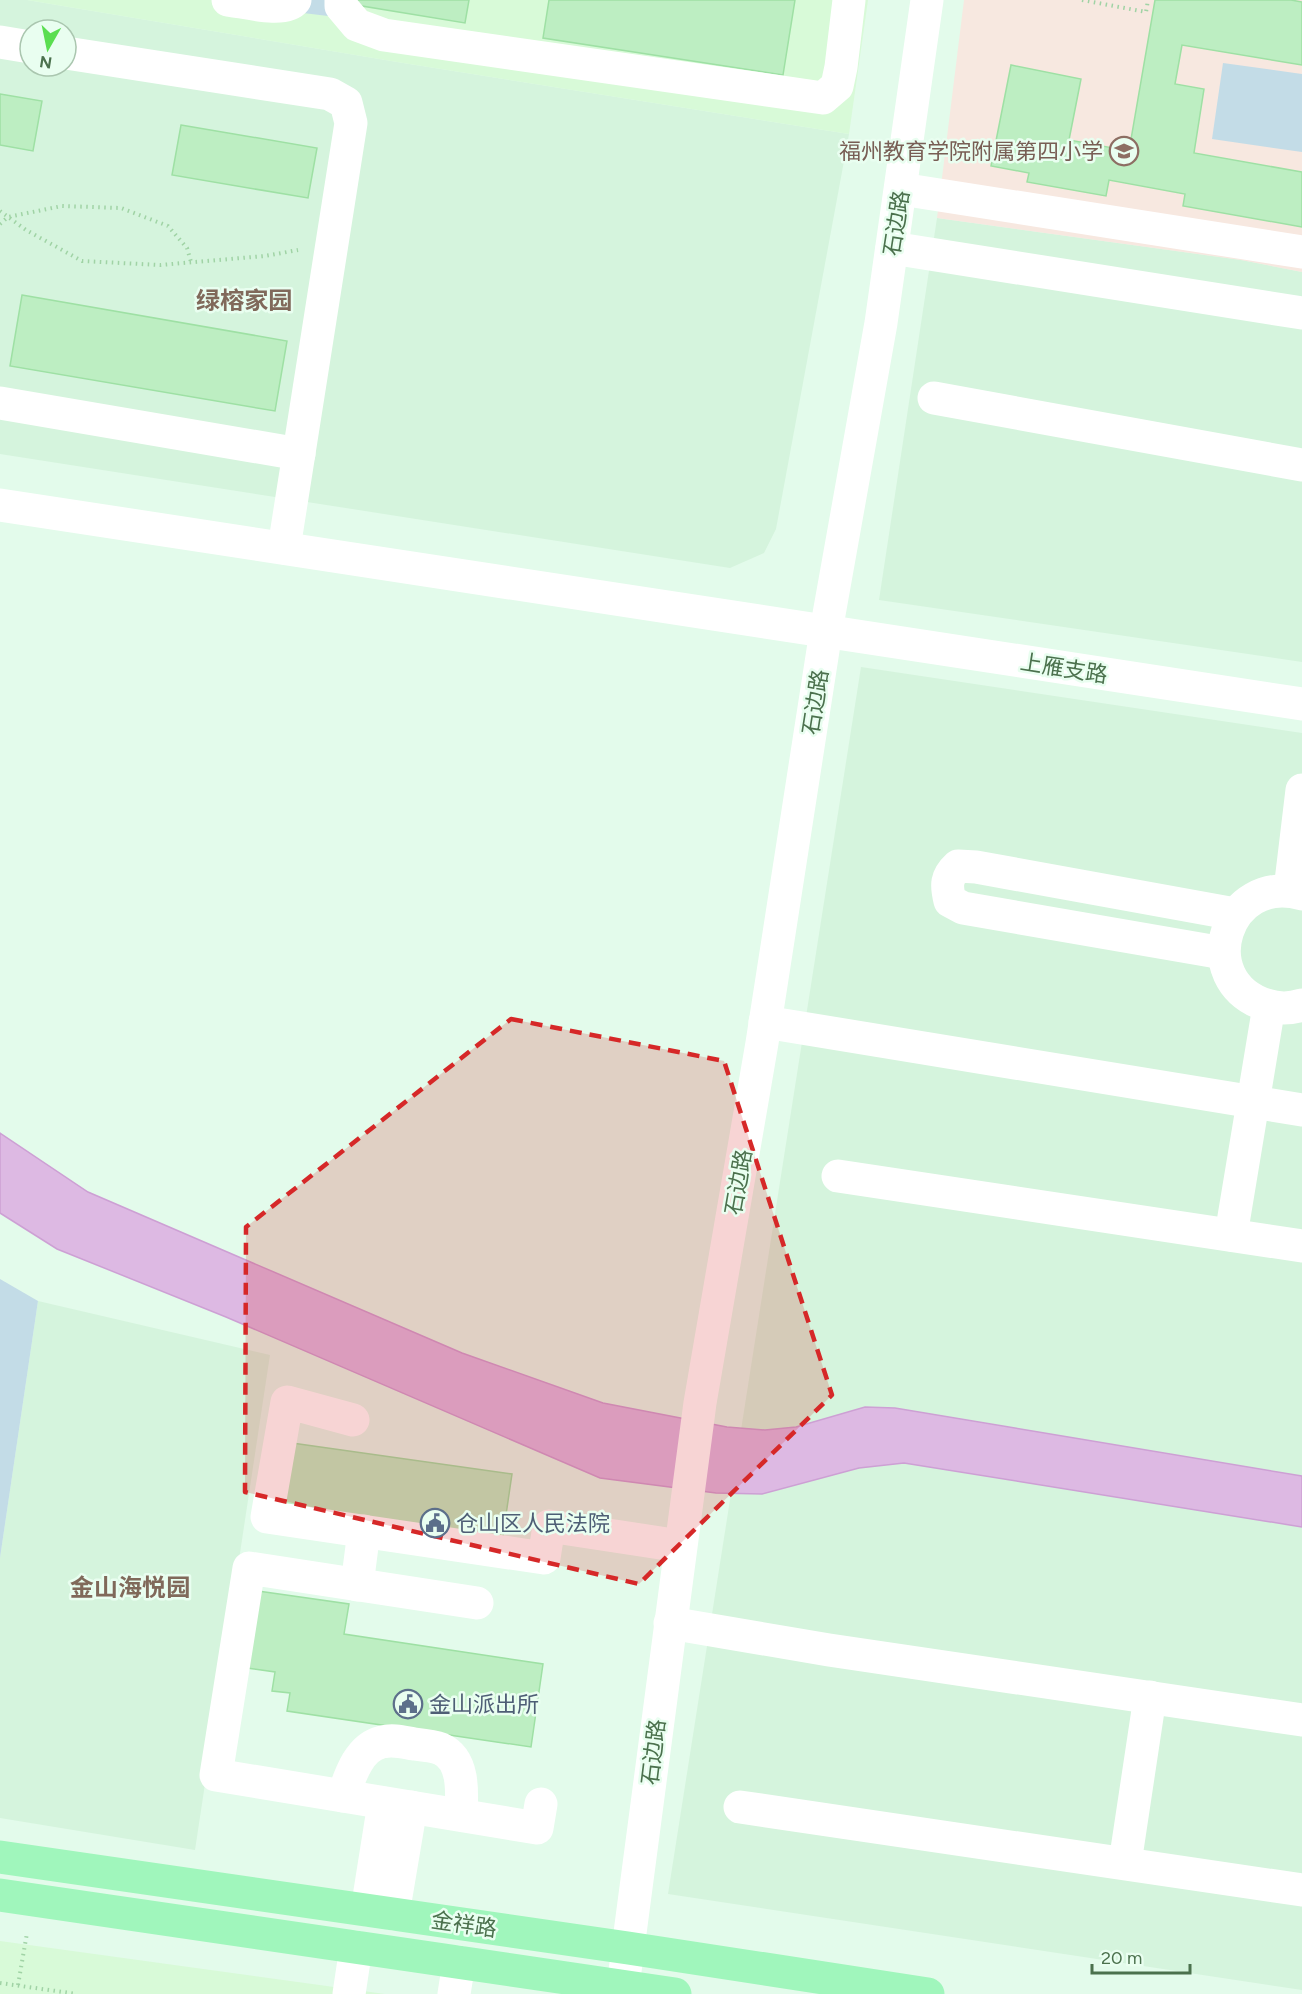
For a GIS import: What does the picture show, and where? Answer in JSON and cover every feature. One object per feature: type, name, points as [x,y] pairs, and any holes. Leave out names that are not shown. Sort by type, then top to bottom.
[{"type":"main road","name":"金祥路","points":[[0,1857],[928,1994]]},
{"type":"main road","name":"金祥路","points":[[0,1895],[675,1994]]},
{"type":"street","points":[[228,0],[282,7],[291,5],[295,0]]},
{"type":"street","points":[[341,0],[340,6],[357,26],[384,35],[823,98],[837,86],[849,0]]},
{"type":"street","name":"石边路","points":[[622,1986],[700,1403],[765,1022],[826,632],[881,323],[927,0]]},
{"type":"street","points":[[0,42],[18,45]]},
{"type":"street","points":[[78,54],[330,94],[346,103],[351,123],[284,548]]},
{"type":"street","points":[[901,189],[1302,252]]},
{"type":"street","points":[[892,248],[1302,313]]},
{"type":"street","points":[[934,398],[1302,465]]},
{"type":"street","points":[[0,403],[299,454]]},
{"type":"street","name":"上雁支路","points":[[0,505],[1302,704]]},
{"type":"street","points":[[1302,790],[1296,892],[1269,891],[1250,900],[1235,914],[1226,932],[1223,953],[1228,973],[1239,990],[1256,1002],[1285,1008],[1302,1005]]},
{"type":"street","points":[[1223,953],[963,908],[950,901],[947,889],[950,874],[958,866],[976,867],[1235,914]]},
{"type":"street","points":[[1231,1235],[1269,1006]]},
{"type":"street","points":[[765,1022],[1302,1110]]},
{"type":"street","points":[[838,1176],[1302,1246]]},
{"type":"street","points":[[353,1420],[287,1402],[267,1517],[544,1558],[549,1526],[682,1532]]},
{"type":"street","points":[[357,1585],[364,1532]]},
{"type":"street","points":[[477,1603],[249,1568],[216,1775],[537,1828],[541,1804]]},
{"type":"street","points":[[670,1623],[829,1650],[1302,1720]]},
{"type":"street","points":[[1125,1863],[1150,1697]]},
{"type":"street","points":[[344,1796],[350,1774],[358,1761],[380,1742],[393,1740],[440,1749],[450,1755],[461,1781],[461,1815]]},
{"type":"street","points":[[380,1912],[398,1805]]},
{"type":"street","points":[[740,1807],[1302,1890]]},
{"type":"street","points":[[349,1994],[356,1947]]},
{"type":"street","points":[[454,1994],[459,1962]]},
{"type":"path","points":[[1082,0],[1146,12],[1148,0]]},
{"type":"path","points":[[0,224],[8,217],[62,206],[121,208],[168,226],[187,248],[191,262]]},
{"type":"path","points":[[0,211],[26,230],[82,261],[160,264],[191,262],[265,256],[332,244]]},
{"type":"path","points":[[18,1985],[33,1900]]},
{"type":"path","points":[[0,1983],[77,1994]]},
{"type":"highlighted area","points":[[511,1019],[724,1061],[832,1395],[639,1584],[245,1492],[246,1227]]},
{"type":"shaded area","points":[[0,0],[27,0],[849,134],[776,529],[764,553],[730,568],[0,454]]},
{"type":"shaded area","points":[[27,0],[868,0],[849,134]]},
{"type":"shaded area","points":[[305,0],[330,0],[328,16],[303,13]]},
{"type":"shaded area","name":"福州教育学院附属第四小学","points":[[964,0],[1302,0],[1302,272],[1241,260],[937,218]]},
{"type":"shaded area","points":[[1223,63],[1302,74],[1302,152],[1212,139]]},
{"type":"shaded area","points":[[937,218],[1241,260],[1302,272],[1302,662],[879,600]]},
{"type":"shaded area","points":[[861,667],[1302,733],[1302,1990],[668,1894]]},
{"type":"shaded area","points":[[0,1133],[88,1192],[462,1353],[603,1403],[727,1427],[765,1430],[796,1427],[865,1407],[895,1408],[1302,1476],[1302,1527],[904,1463],[859,1468],[762,1494],[716,1493],[600,1478],[226,1317],[57,1249],[0,1213]]},
{"type":"shaded area","points":[[0,1279],[38,1301],[0,1558]]},
{"type":"shaded area","name":"金山海悦园","points":[[38,1301],[270,1355],[195,1850],[0,1818],[0,1558]]},
{"type":"shaded area","points":[[0,1941],[385,1994],[0,1994]]},
{"type":"building","points":[[356,0],[469,0],[465,23],[356,5]]},
{"type":"building","points":[[549,0],[795,0],[783,75],[543,38]]},
{"type":"building","points":[[1155,0],[1291,0],[1302,2],[1302,65],[1182,45],[1175,84],[1204,89],[1194,153],[1302,172],[1302,227],[1183,206],[1185,194],[1109,180],[1106,196],[1027,182],[1029,173],[991,166],[1011,65],[1081,79],[1069,140],[1129,151]]},
{"type":"building","points":[[0,94],[42,101],[33,151],[0,145]]},
{"type":"building","points":[[181,125],[317,148],[308,198],[172,175]]},
{"type":"building","points":[[22,295],[287,341],[275,411],[10,366]]},
{"type":"building","points":[[285,1442],[512,1474],[502,1542],[276,1510]]},
{"type":"building","points":[[258,1591],[349,1604],[344,1634],[543,1664],[531,1747],[287,1711],[290,1693],[272,1691],[275,1672],[247,1668]]},
{"type":"place","name":"福州教育学院附属第四小学","points":[[1124,151]]},
{"type":"place","name":"仓山区人民法院","points":[[435,1523]]},
{"type":"place","name":"金山派出所","points":[[408,1704]]},
{"type":"district","name":"绿榕家园","points":[[244,301]]},
{"type":"district","name":"金山海悦园","points":[[130,1588]]}]
